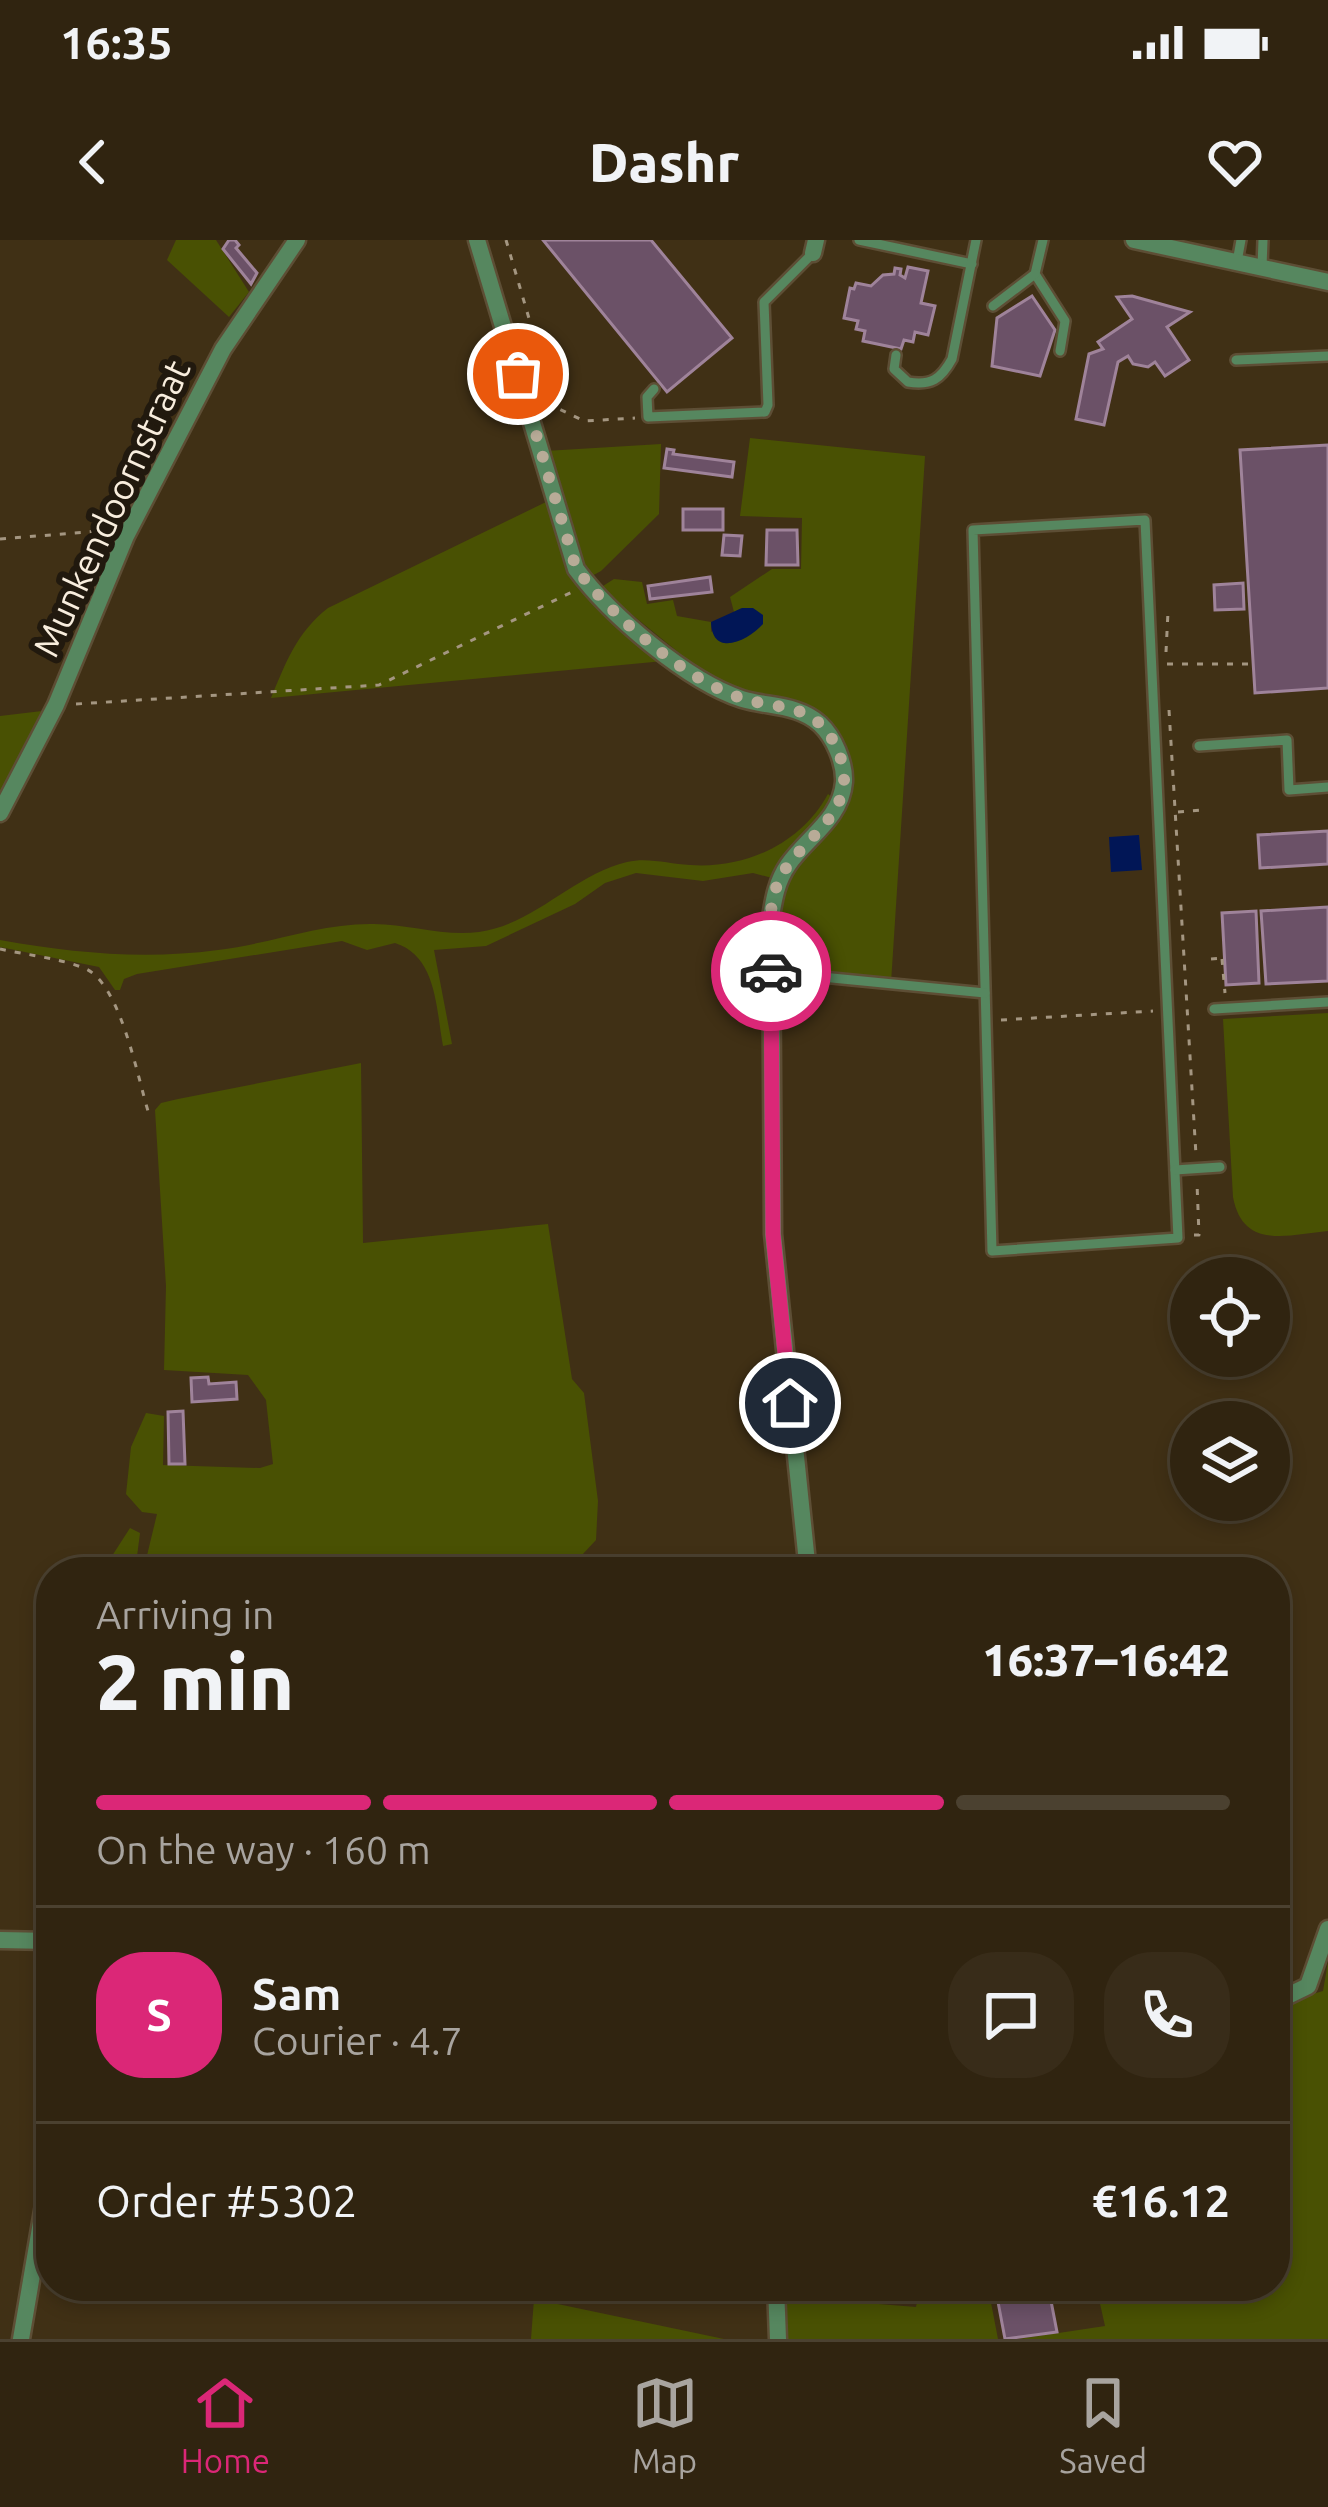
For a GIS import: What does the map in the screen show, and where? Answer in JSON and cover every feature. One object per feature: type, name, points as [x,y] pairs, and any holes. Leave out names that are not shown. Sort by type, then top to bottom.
[{"type":"street","name":"Munkendoornstraat","points":[[0,813],[56,705],[126,536],[223,349],[298,240]]},
{"type":"street","points":[[477,240],[576,568],[641,634],[705,681],[742,699],[809,716],[822,725],[844,774],[839,803],[788,865],[776,887],[771,917],[773,1234],[806,1557]]},
{"type":"street","points":[[1141,241],[1328,282]]},
{"type":"street","points":[[1290,1994],[1308,1985],[1328,1929]]},
{"type":"street","points":[[0,1940],[36,1941]]},
{"type":"street","points":[[20,2339],[36,2249]]},
{"type":"street","points":[[777,2301],[778,2339]]},
{"type":"lane","points":[[859,240],[971,264]]},
{"type":"lane","points":[[896,356],[894,369],[908,382],[933,382],[944,374],[952,359],[976,240]]},
{"type":"lane","points":[[993,306],[1035,274],[1043,240]]},
{"type":"lane","points":[[1237,262],[1240,240]]},
{"type":"lane","points":[[1262,268],[1263,240]]},
{"type":"lane","points":[[653,389],[647,397],[649,417],[765,412],[764,302],[814,246]]},
{"type":"lane","points":[[1035,274],[1065,321],[1060,351]]},
{"type":"lane","points":[[1236,360],[1328,356]]},
{"type":"lane","points":[[1145,520],[1168,1010],[1178,1235],[992,1251],[973,530],[1145,520]]},
{"type":"lane","points":[[1199,746],[1287,740],[1288,790],[1328,787]]},
{"type":"lane","points":[[771,972],[985,993]]},
{"type":"lane","points":[[1220,1009],[1328,1002]]},
{"type":"lane","points":[[1175,1170],[1220,1167]]},
{"type":"path","points":[[506,240],[555,407],[584,421],[649,417]]},
{"type":"path","points":[[0,539],[111,530],[126,536]]},
{"type":"path","points":[[56,705],[379,685],[587,584]]},
{"type":"path","points":[[1168,612],[1166,664],[1253,664]]},
{"type":"path","points":[[1168,706],[1198,1235],[1178,1235]]},
{"type":"path","points":[[1176,812],[1203,810]]},
{"type":"path","points":[[0,949],[86,968],[101,979],[114,1004],[148,1111]]},
{"type":"path","points":[[1186,1010],[1220,1009],[1223,958],[1211,959]]},
{"type":"path","points":[[986,1021],[1168,1010]]},
{"type":"green space","points":[[176,240],[216,240],[249,292],[229,317],[167,260]]},
{"type":"green space","points":[[750,438],[925,456],[891,983],[777,973],[776,921],[782,886],[846,802],[829,725],[705,674],[603,591],[614,579],[642,582],[647,604],[673,600],[677,616],[711,622],[711,632],[742,608],[734,612],[730,597],[772,569],[801,569],[802,518],[740,516]]},
{"type":"green space","points":[[661,444],[659,514],[590,577],[545,451]]},
{"type":"green space","points":[[546,502],[567,572],[664,661],[271,698],[300,638],[328,608]]},
{"type":"green space","points":[[42,711],[0,796],[0,716]]},
{"type":"green space","points":[[828,794],[833,798],[831,805],[772,878],[753,873],[703,881],[636,873],[605,883],[575,904],[486,946],[434,950],[452,1044],[443,1046],[427,972],[419,959],[395,943],[367,950],[342,941],[137,974],[124,979],[120,990],[115,990],[99,967],[0,947],[0,940],[136,955],[237,947],[351,925],[479,932],[518,920],[589,877],[627,862],[711,865],[770,850],[803,827]]},
{"type":"green space","points":[[1328,1013],[1328,1231],[1283,1236],[1257,1232],[1238,1214],[1233,1197],[1223,1019]]},
{"type":"green space","points":[[361,1063],[363,1243],[548,1224],[572,1379],[584,1393],[598,1501],[596,1540],[582,1555],[147,1557],[157,1514],[142,1512],[126,1494],[131,1447],[146,1413],[164,1416],[163,1465],[260,1468],[273,1464],[266,1400],[248,1375],[164,1370],[166,1286],[155,1110],[161,1103]]},
{"type":"green space","points":[[130,1528],[140,1533],[137,1557],[112,1556]]},
{"type":"green space","points":[[1328,1962],[1328,2339],[1019,2339],[1105,2326],[1099,2301],[1290,2301],[1290,2001],[1323,1991]]},
{"type":"green space","points":[[534,2301],[544,2301],[724,2339],[531,2339]]},
{"type":"green space","points":[[783,2301],[916,2307],[917,2301],[991,2301],[998,2339],[785,2339]]},
{"type":"shaded area","points":[[742,608],[763,615],[763,624],[732,643],[717,640],[711,622]]},
{"type":"shaded area","points":[[1139,835],[1142,870],[1111,872],[1109,837]]},
{"type":"building","points":[[235,240],[236,248],[257,273],[251,284],[223,249]]},
{"type":"building","points":[[543,240],[651,240],[732,338],[667,392]]},
{"type":"building","points":[[908,267],[928,271],[921,303],[935,306],[928,335],[915,332],[913,342],[904,340],[901,349],[863,341],[865,331],[856,329],[858,321],[844,318],[850,288],[856,283],[871,286],[883,275],[894,274],[895,268],[905,278]]},
{"type":"building","points":[[1032,296],[1055,330],[1040,376],[992,366],[997,318]]},
{"type":"building","points":[[1132,296],[1190,312],[1167,327],[1189,360],[1165,376],[1155,362],[1148,367],[1133,364],[1128,356],[1118,362],[1104,425],[1076,419],[1089,354],[1103,349],[1098,342],[1132,319],[1117,297]]},
{"type":"building","points":[[1328,445],[1328,688],[1255,693],[1240,450]]},
{"type":"building","points":[[667,449],[674,450],[673,454],[734,462],[732,477],[664,468]]},
{"type":"building","points":[[683,509],[723,509],[723,530],[683,530]]},
{"type":"building","points":[[767,530],[797,530],[798,565],[766,565]]},
{"type":"building","points":[[724,535],[742,536],[740,556],[722,555]]},
{"type":"building","points":[[710,577],[712,592],[650,599],[648,586]]},
{"type":"building","points":[[1243,583],[1244,609],[1215,610],[1214,585]]},
{"type":"building","points":[[1328,831],[1328,864],[1260,868],[1258,835]]},
{"type":"building","points":[[1328,907],[1328,981],[1266,984],[1261,911]]},
{"type":"building","points":[[1256,911],[1259,983],[1226,985],[1222,913]]},
{"type":"building","points":[[208,1377],[209,1384],[236,1382],[237,1399],[192,1402],[191,1378]]},
{"type":"building","points":[[183,1411],[185,1464],[169,1464],[168,1412]]},
{"type":"building","points":[[998,2301],[1051,2301],[1057,2332],[1005,2339]]},
{"type":"way so far","points":[[518,374],[576,568],[587,584],[641,634],[705,681],[742,699],[794,709],[822,725],[841,760],[844,774],[839,803],[788,865],[776,887],[771,971]]},
{"type":"route","points":[[771,971],[773,1234],[790,1403]]}]
